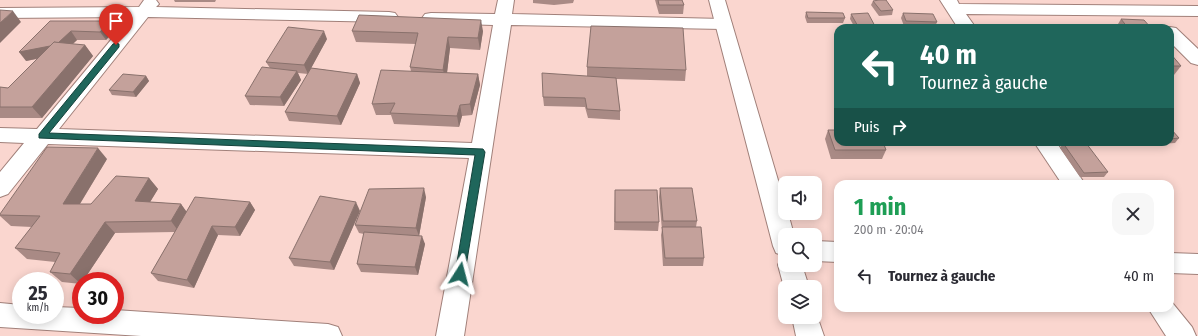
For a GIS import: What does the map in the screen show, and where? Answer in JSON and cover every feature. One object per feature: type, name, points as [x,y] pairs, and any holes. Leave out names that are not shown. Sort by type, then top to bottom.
[{"type":"street","points":[[322,16],[330,0]]},
{"type":"street","points":[[717,0],[780,228]]},
{"type":"street","points":[[951,4],[1198,11]]},
{"type":"street","points":[[951,4],[964,24]]},
{"type":"street","points":[[0,188],[148,6]]},
{"type":"street","points":[[0,12],[148,6],[322,16],[413,18],[505,10],[724,24]]},
{"type":"street","points":[[450,336],[505,10]]},
{"type":"street","points":[[1147,10],[1162,24]]},
{"type":"street","points":[[1174,36],[1198,59]]},
{"type":"street","points":[[0,135],[480,152]]},
{"type":"street","points":[[1048,146],[1071,180]]},
{"type":"street","points":[[822,251],[834,252]]},
{"type":"street","points":[[1174,263],[1198,264]]},
{"type":"street","points":[[1164,312],[1182,336]]},
{"type":"street","points":[[0,315],[328,336]]},
{"type":"street","points":[[807,324],[810,336]]},
{"type":"building","points":[[658,0],[682,0],[684,5],[659,5]]},
{"type":"building","points":[[886,0],[893,10],[881,11],[873,1]]},
{"type":"building","points":[[0,10],[13,11],[0,23]]},
{"type":"building","points":[[806,12],[843,13],[845,18],[808,18]]},
{"type":"building","points":[[868,13],[874,24],[857,24],[851,14]]},
{"type":"building","points":[[903,13],[933,14],[937,22],[906,21]]},
{"type":"building","points":[[359,15],[481,20],[478,38],[448,37],[443,70],[410,67],[418,33],[352,31]]},
{"type":"building","points":[[1121,19],[1144,20],[1148,24],[1125,24]]},
{"type":"building","points":[[50,21],[110,21],[100,32],[71,31],[58,43],[54,42],[50,46],[19,52]]},
{"type":"building","points":[[591,26],[683,28],[686,70],[587,67]]},
{"type":"building","points":[[288,27],[324,31],[304,65],[266,62]]},
{"type":"building","points":[[54,42],[85,45],[32,107],[0,107],[0,87],[8,88]]},
{"type":"building","points":[[1174,58],[1181,66],[1174,66]]},
{"type":"building","points":[[262,67],[297,71],[280,97],[245,96]]},
{"type":"building","points":[[311,68],[357,74],[337,116],[285,112]]},
{"type":"building","points":[[381,70],[478,74],[470,104],[460,105],[457,116],[390,113],[395,103],[372,104]]},
{"type":"building","points":[[542,73],[616,78],[620,111],[587,109],[585,98],[543,97]]},
{"type":"building","points":[[123,74],[146,76],[133,92],[109,90]]},
{"type":"building","points":[[828,130],[834,130],[834,146],[884,146],[886,150],[835,150]]},
{"type":"building","points":[[1174,132],[1179,138],[1174,139]]},
{"type":"building","points":[[1065,146],[1088,146],[1108,172],[1084,173]]},
{"type":"building","points":[[47,147],[98,148],[63,204],[91,204],[116,176],[149,178],[135,201],[181,204],[171,221],[105,222],[70,274],[64,273],[64,272],[50,272],[60,253],[15,248],[40,216],[0,214]]},
{"type":"building","points":[[424,188],[416,228],[355,225],[369,189]]},
{"type":"building","points":[[660,188],[692,188],[697,221],[663,221]]},
{"type":"building","points":[[615,190],[657,190],[659,222],[615,222]]},
{"type":"building","points":[[320,196],[356,202],[330,262],[289,258]]},
{"type":"building","points":[[195,197],[250,202],[235,227],[212,226],[187,280],[151,273]]},
{"type":"building","points":[[662,227],[701,227],[704,258],[665,258]]},
{"type":"building","points":[[364,232],[422,236],[415,267],[357,264]]},
{"type":"route","points":[[116,45],[42,136],[480,152],[460,274]]}]
